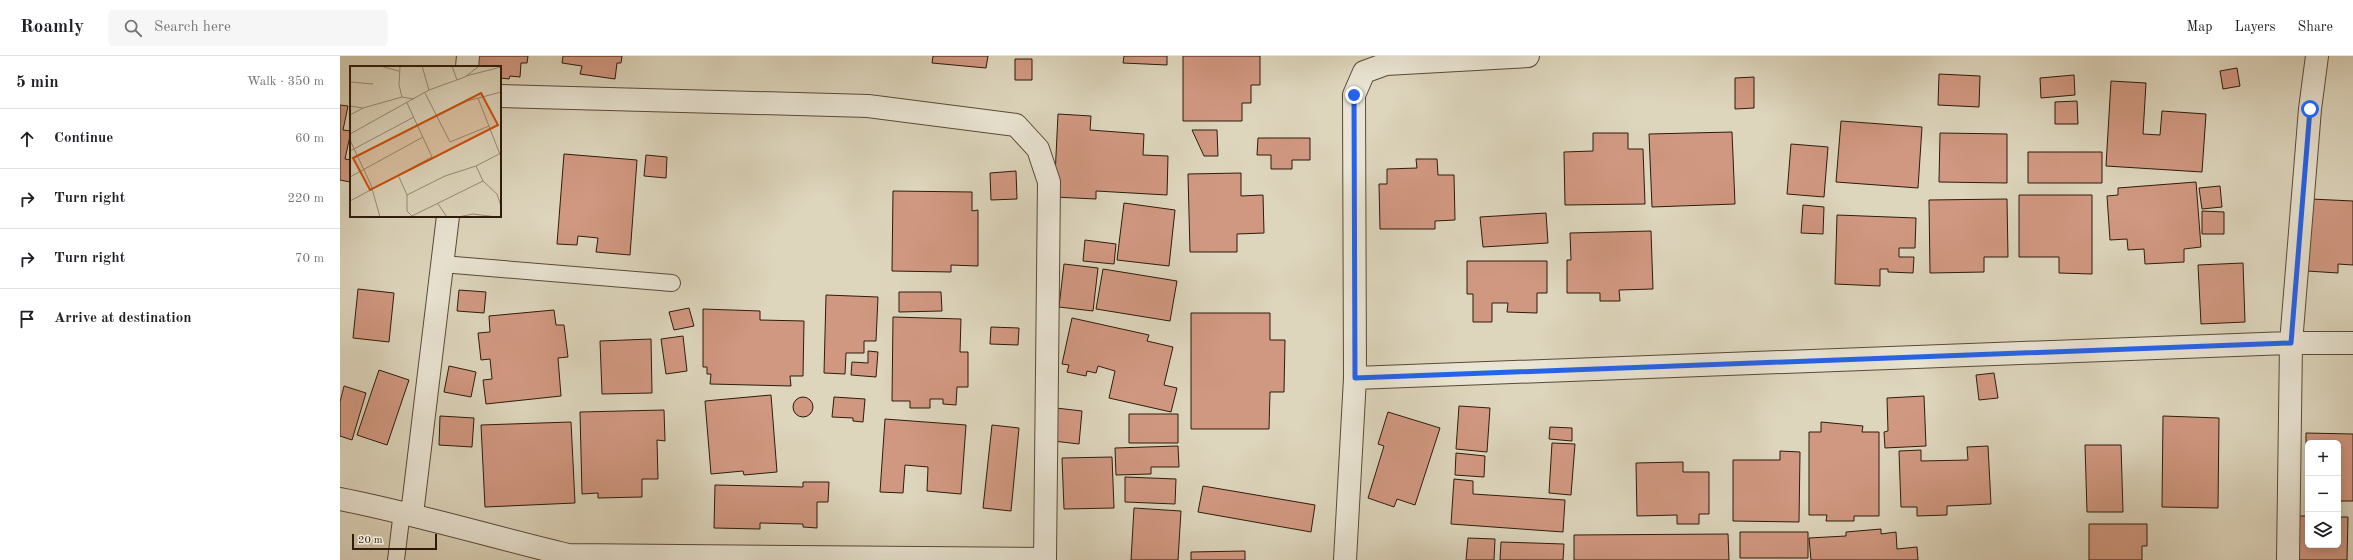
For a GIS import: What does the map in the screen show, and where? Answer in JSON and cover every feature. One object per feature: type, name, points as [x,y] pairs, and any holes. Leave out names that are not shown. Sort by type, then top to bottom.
[{"type":"street","points":[[466,66],[468,56]]},
{"type":"street","points":[[1345,560],[1355,378],[1354,95],[1364,72],[1386,64],[1528,56]]},
{"type":"street","points":[[2288,560],[2291,343],[2310,109],[2317,56]]},
{"type":"street","points":[[340,499],[407,513],[568,555],[1045,560],[1048,182],[1038,149],[1016,125],[868,106],[501,96]]},
{"type":"street","points":[[407,513],[448,217]]},
{"type":"street","points":[[1355,378],[2291,343],[2353,343]]},
{"type":"lane","points":[[442,264],[672,283]]},
{"type":"lane","points":[[396,560],[407,513]]},
{"type":"building","points":[[474,56],[528,56],[527,63],[521,63],[520,77],[510,76],[509,79],[501,78],[501,66],[473,66]]},
{"type":"building","points":[[563,56],[622,56],[621,63],[617,63],[615,79],[580,74],[582,66],[562,63]]},
{"type":"building","points":[[933,56],[988,56],[986,68],[932,63]]},
{"type":"building","points":[[1124,56],[1167,56],[1167,65],[1123,63]]},
{"type":"building","points":[[1183,56],[1260,56],[1260,85],[1251,85],[1251,103],[1242,103],[1242,121],[1183,121]]},
{"type":"building","points":[[1015,59],[1032,59],[1032,80],[1015,80]]},
{"type":"building","points":[[2237,68],[2240,86],[2223,89],[2220,71]]},
{"type":"building","points":[[1939,74],[1980,76],[1979,107],[1938,105]]},
{"type":"building","points":[[2074,75],[2075,95],[2041,98],[2040,78]]},
{"type":"building","points":[[1754,77],[1754,108],[1735,109],[1735,78]]},
{"type":"building","points":[[2111,81],[2146,83],[2143,134],[2160,135],[2162,111],[2206,114],[2202,172],[2106,166]]},
{"type":"building","points":[[2077,101],[2078,124],[2055,124],[2055,102]]},
{"type":"building","points":[[340,105],[348,106],[343,130],[350,131],[345,159],[350,160],[350,182],[340,180]]},
{"type":"building","points":[[1058,114],[1091,116],[1090,130],[1144,134],[1143,155],[1168,156],[1167,195],[1096,191],[1096,199],[1054,197]]},
{"type":"building","points":[[1841,121],[1922,127],[1918,188],[1836,182]]},
{"type":"building","points":[[1192,130],[1217,130],[1218,156],[1204,156]]},
{"type":"building","points":[[1732,132],[1735,204],[1652,207],[1649,134]]},
{"type":"building","points":[[1593,133],[1628,133],[1628,149],[1643,149],[1645,204],[1565,205],[1564,152],[1593,151]]},
{"type":"building","points":[[1940,133],[2007,134],[2007,183],[1939,182]]},
{"type":"building","points":[[1258,138],[1310,138],[1310,160],[1292,160],[1292,169],[1271,169],[1271,155],[1257,155]]},
{"type":"building","points":[[1791,144],[1828,147],[1824,197],[1787,194]]},
{"type":"building","points":[[2028,152],[2102,152],[2102,183],[2028,183]]},
{"type":"building","points":[[564,154],[637,160],[630,255],[596,252],[598,238],[578,236],[577,245],[557,244]]},
{"type":"building","points":[[646,155],[667,157],[666,178],[644,176]]},
{"type":"building","points":[[1416,159],[1437,159],[1438,175],[1454,175],[1455,220],[1435,221],[1435,229],[1380,229],[1379,184],[1387,184],[1387,169],[1417,168]]},
{"type":"building","points":[[1016,171],[1017,199],[991,200],[990,173]]},
{"type":"building","points":[[1241,173],[1241,196],[1263,195],[1264,233],[1237,234],[1237,252],[1190,252],[1188,174]]},
{"type":"building","points":[[2196,182],[2201,247],[2184,249],[2184,262],[2145,264],[2144,249],[2128,250],[2127,239],[2110,240],[2107,196],[2118,195],[2118,188]]},
{"type":"building","points":[[2220,186],[2222,207],[2202,209],[2199,188]]},
{"type":"building","points":[[893,191],[972,192],[972,211],[978,210],[978,266],[951,265],[951,272],[892,271]]},
{"type":"building","points":[[2019,195],[2092,195],[2092,274],[2059,273],[2059,257],[2019,257]]},
{"type":"building","points":[[2007,199],[2008,257],[1984,257],[1984,272],[1930,273],[1929,200]]},
{"type":"building","points":[[2311,199],[2353,201],[2353,265],[2338,264],[2338,273],[2307,271]]},
{"type":"building","points":[[1124,203],[1175,210],[1169,266],[1117,260]]},
{"type":"building","points":[[1803,205],[1824,207],[1823,234],[1801,233]]},
{"type":"building","points":[[2202,211],[2224,212],[2224,234],[2202,234]]},
{"type":"building","points":[[1546,213],[1548,243],[1483,247],[1480,217]]},
{"type":"building","points":[[1837,215],[1916,218],[1915,248],[1899,248],[1899,257],[1914,257],[1913,273],[1888,272],[1888,269],[1880,269],[1880,286],[1835,284]]},
{"type":"building","points":[[1651,231],[1653,289],[1619,290],[1620,301],[1600,301],[1600,293],[1567,293],[1567,260],[1571,260],[1570,233]]},
{"type":"building","points":[[1085,240],[1116,244],[1114,264],[1083,261]]},
{"type":"building","points":[[1467,261],[1547,261],[1547,293],[1537,293],[1537,313],[1507,312],[1508,303],[1492,303],[1492,322],[1473,322],[1473,294],[1467,294]]},
{"type":"building","points":[[2243,263],[2245,322],[2201,324],[2198,265]]},
{"type":"building","points":[[1064,264],[1098,268],[1093,311],[1059,307]]},
{"type":"building","points":[[1103,269],[1177,281],[1170,321],[1096,309]]},
{"type":"building","points":[[358,289],[394,293],[389,342],[353,338]]},
{"type":"building","points":[[459,290],[486,292],[484,313],[457,311]]},
{"type":"building","points":[[899,292],[941,292],[942,311],[899,312]]},
{"type":"building","points":[[826,295],[878,297],[876,341],[864,341],[864,353],[846,353],[845,374],[824,373]]},
{"type":"building","points":[[689,308],[694,326],[674,330],[669,312]]},
{"type":"building","points":[[703,309],[760,311],[760,320],[804,321],[803,376],[790,376],[791,386],[710,384],[711,374],[707,374],[707,367],[703,367]]},
{"type":"building","points":[[554,310],[556,325],[564,325],[568,357],[558,358],[561,396],[486,404],[483,380],[492,379],[490,359],[481,360],[478,333],[490,332],[489,316]]},
{"type":"building","points":[[1191,313],[1270,313],[1270,340],[1285,340],[1284,392],[1270,392],[1269,429],[1191,429]]},
{"type":"building","points":[[893,317],[961,319],[960,352],[968,352],[968,387],[957,387],[956,405],[943,404],[943,399],[930,399],[930,408],[910,408],[910,401],[892,401]]},
{"type":"building","points":[[1072,318],[1149,335],[1147,341],[1173,347],[1164,385],[1177,388],[1171,412],[1109,398],[1115,371],[1098,366],[1096,373],[1087,371],[1086,376],[1067,372],[1069,365],[1062,364]]},
{"type":"building","points":[[991,327],[1019,328],[1018,345],[990,344]]},
{"type":"building","points":[[683,336],[687,371],[666,374],[661,339]]},
{"type":"building","points":[[651,339],[652,393],[602,394],[600,341]]},
{"type":"building","points":[[868,351],[878,352],[876,377],[851,375],[852,362],[868,363]]},
{"type":"building","points":[[449,366],[476,372],[471,397],[444,392]]},
{"type":"building","points":[[379,370],[409,380],[387,445],[357,435]]},
{"type":"building","points":[[1994,373],[1998,398],[1979,400],[1976,375]]},
{"type":"building","points":[[344,386],[366,393],[352,440],[340,436],[340,402]]},
{"type":"building","points":[[771,395],[777,472],[744,475],[743,471],[711,474],[705,401]]},
{"type":"building","points":[[1924,396],[1926,446],[1885,448],[1884,432],[1888,431],[1887,398]]},
{"type":"building","points":[[799,397],[807,397],[813,403],[813,411],[807,417],[799,417],[793,411],[793,403]]},
{"type":"building","points":[[834,397],[865,399],[863,422],[853,421],[853,418],[832,417]]},
{"type":"building","points":[[1459,406],[1490,408],[1487,452],[1456,449]]},
{"type":"building","points":[[1056,408],[1082,411],[1079,444],[1053,441]]},
{"type":"building","points":[[664,410],[665,441],[657,440],[658,479],[642,479],[642,497],[598,498],[598,493],[582,494],[580,412]]},
{"type":"building","points":[[1388,412],[1440,428],[1415,505],[1397,499],[1394,507],[1368,498],[1384,446],[1378,444]]},
{"type":"building","points":[[1129,414],[1178,414],[1178,443],[1129,443]]},
{"type":"building","points":[[440,416],[474,418],[472,447],[439,445]]},
{"type":"building","points":[[2163,416],[2219,418],[2218,508],[2162,507]]},
{"type":"building","points":[[885,419],[966,425],[961,494],[927,491],[928,467],[905,465],[903,493],[880,492]]},
{"type":"building","points":[[571,422],[575,503],[485,507],[481,425]]},
{"type":"building","points":[[1821,422],[1863,426],[1862,432],[1879,432],[1879,516],[1854,516],[1854,521],[1826,521],[1827,515],[1809,515],[1809,432],[1821,432]]},
{"type":"building","points":[[992,425],[1019,428],[1011,511],[983,508]]},
{"type":"building","points":[[1550,427],[1572,428],[1572,441],[1549,439]]},
{"type":"building","points":[[2306,433],[2353,434],[2353,501],[2341,501],[2341,440],[2306,440]]},
{"type":"building","points":[[1552,443],[1575,444],[1571,495],[1549,493]]},
{"type":"building","points":[[2085,445],[2121,445],[2123,512],[2087,512]]},
{"type":"building","points":[[1178,446],[1179,467],[1151,467],[1151,474],[1116,475],[1115,448]]},
{"type":"building","points":[[1988,446],[1991,504],[1947,506],[1947,515],[1917,516],[1917,507],[1901,507],[1899,451],[1921,450],[1921,461],[1968,460],[1967,447]]},
{"type":"building","points":[[1780,451],[1800,452],[1799,522],[1733,521],[1733,460],[1780,460]]},
{"type":"building","points":[[1456,453],[1485,456],[1484,477],[1455,475]]},
{"type":"building","points":[[1112,457],[1114,508],[1064,509],[1062,458]]},
{"type":"building","points":[[1683,462],[1683,472],[1709,472],[1709,514],[1699,514],[1699,524],[1677,524],[1677,515],[1637,516],[1636,463]]},
{"type":"building","points":[[1125,477],[1176,479],[1175,504],[1125,502]]},
{"type":"building","points":[[1454,479],[1473,481],[1473,494],[1565,500],[1563,532],[1451,524]]},
{"type":"building","points":[[803,482],[829,482],[828,502],[817,502],[817,528],[803,527],[803,524],[760,523],[760,529],[714,528],[715,485],[803,487]]},
{"type":"building","points":[[1203,486],[1315,505],[1311,532],[1198,512]]},
{"type":"building","points":[[1134,508],[1181,511],[1178,560],[1131,560]]},
{"type":"building","points":[[2293,516],[2305,516],[2305,548],[2341,548],[2341,517],[2348,517],[2347,560],[2292,560]]},
{"type":"building","points":[[2089,524],[2147,524],[2147,546],[2142,546],[2142,560],[2089,560]]},
{"type":"building","points":[[1881,529],[1881,534],[1896,532],[1897,549],[1917,547],[1918,560],[1811,560],[1809,538],[1846,536],[1846,532]]},
{"type":"building","points":[[1740,532],[1808,532],[1808,558],[1740,558]]},
{"type":"building","points":[[1728,534],[1729,560],[1574,560],[1574,535]]},
{"type":"building","points":[[1468,538],[1495,539],[1494,560],[1466,560]]},
{"type":"building","points":[[1501,542],[1564,544],[1563,560],[1500,560]]},
{"type":"building","points":[[1245,551],[1245,560],[1191,560],[1191,552]]},
{"type":"route","points":[[1354,95],[1355,378],[2291,343],[2310,109]]}]
